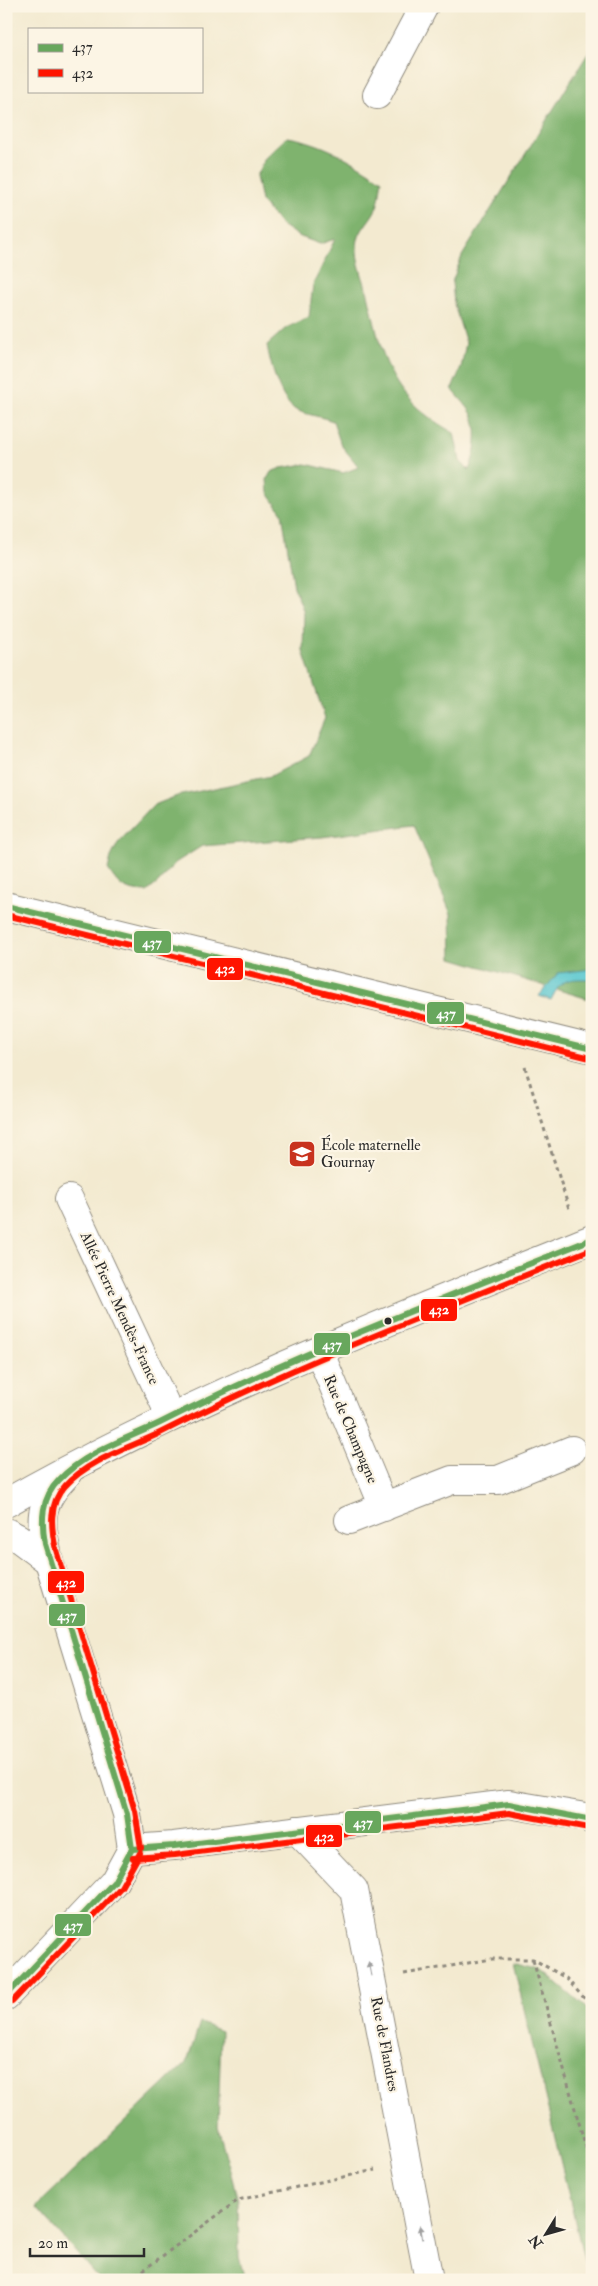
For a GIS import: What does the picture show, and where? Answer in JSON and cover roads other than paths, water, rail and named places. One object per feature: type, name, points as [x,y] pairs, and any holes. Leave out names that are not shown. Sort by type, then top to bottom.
[{"type":"street","points":[[377,95],[424,6]]},
{"type":"street","points":[[6,906],[592,1049]]},
{"type":"street","name":"Allée Pierre Mendès-France","points":[[69,1198],[171,1417]]},
{"type":"street","points":[[6,1503],[171,1417],[319,1351],[586,1241]]},
{"type":"street","name":"Rue de Champagne","points":[[319,1351],[384,1507]]},
{"type":"street","points":[[348,1520],[452,1480],[498,1480],[572,1450]]},
{"type":"street","points":[[6,1996],[114,1882],[132,1849],[126,1814],[49,1561],[42,1532],[44,1509],[50,1491],[73,1468]]},
{"type":"street","points":[[6,1532],[18,1538],[49,1561]]},
{"type":"street","points":[[132,1849],[509,1804],[585,1817],[592,1820]]},
{"type":"street","name":"Rue de Flandres","points":[[297,1830],[354,1890],[408,2162],[429,2280]]},
{"type":"water","points":[[592,969],[592,979],[577,979],[563,983],[551,1000],[539,996],[558,973]]},
{"type":"place","name":"École maternelle Gournay","points":[[302,1154]]}]
